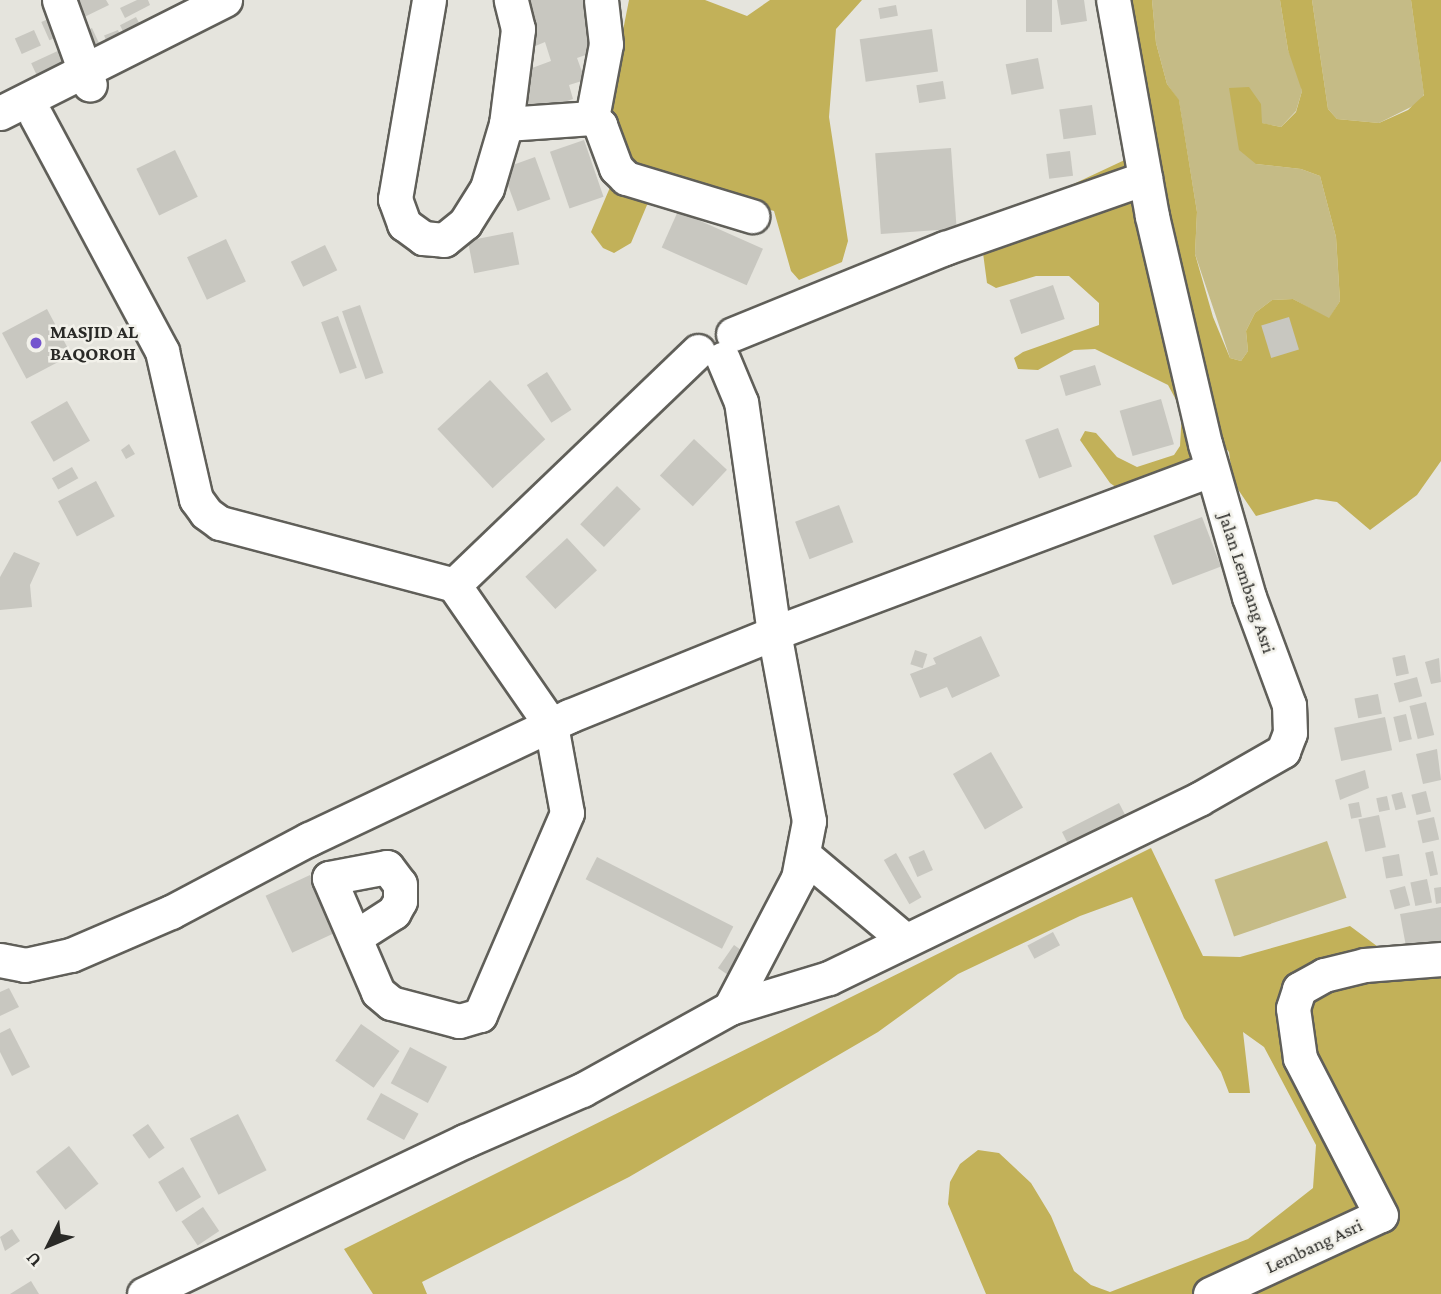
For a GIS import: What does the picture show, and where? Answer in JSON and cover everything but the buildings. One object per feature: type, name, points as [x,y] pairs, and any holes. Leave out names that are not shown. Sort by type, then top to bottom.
[{"type":"street","points":[[59,0],[87,77]]},
{"type":"street","points":[[0,113],[87,77],[225,0]]},
{"type":"street","points":[[429,0],[395,199],[404,225],[423,238],[444,240],[465,223],[487,188],[506,124],[518,29],[511,0]]},
{"type":"street","points":[[592,118],[606,44],[601,0]]},
{"type":"street","name":"Jalan Lembang Asri","points":[[905,940],[1199,799],[1283,751],[1290,733],[1289,705],[1249,597],[1211,470],[1145,178],[1113,0]]},
{"type":"street","points":[[36,116],[162,351],[196,499],[206,513],[220,523],[454,585],[551,725],[568,797],[567,813],[480,1015],[459,1021],[387,1001],[378,992],[355,937]]},
{"type":"street","points":[[506,124],[592,118],[600,125],[616,168],[626,178],[752,216]]},
{"type":"street","points":[[454,585],[718,348],[945,248],[1145,178]]},
{"type":"street","points":[[718,348],[741,402],[774,633],[809,821],[805,856],[730,1008]]},
{"type":"street","points":[[0,960],[45,962],[118,936],[309,839],[551,725],[774,633],[1211,470]]},
{"type":"street","points":[[144,1294],[464,1141],[582,1090],[730,1008],[829,978],[905,940],[805,856]]},
{"type":"street","name":"Lembang Asri","points":[[1210,1294],[1381,1216],[1306,1074],[1294,1036],[1294,999],[1309,981],[1324,975],[1374,963],[1441,959]]},
{"type":"shaded area","points":[[629,0],[705,0],[747,16],[770,0],[862,0],[836,29],[829,117],[848,241],[842,262],[799,280],[791,271],[774,211],[695,187],[664,190],[647,205],[631,243],[614,253],[603,248],[591,232],[614,178],[599,152]]},
{"type":"shaded area","points":[[1124,0],[1152,0],[1156,43],[1167,84],[1179,100],[1197,212],[1195,254],[1213,317],[1230,358],[1241,361],[1248,351],[1246,331],[1255,313],[1272,300],[1293,299],[1329,318],[1340,301],[1336,237],[1320,176],[1301,169],[1256,164],[1239,150],[1229,88],[1249,87],[1261,104],[1262,123],[1281,127],[1296,112],[1302,91],[1288,50],[1280,0],[1312,0],[1328,109],[1337,119],[1379,123],[1408,110],[1424,95],[1411,0],[1441,0],[1441,461],[1417,495],[1370,530],[1337,502],[1316,499],[1256,516],[1233,482],[1229,452],[1223,445],[1157,488],[1127,495],[1110,483],[1080,440],[1085,431],[1096,433],[1117,457],[1137,467],[1174,455],[1180,446],[1182,411],[1168,385],[1095,349],[1074,350],[1038,370],[1018,369],[1014,358],[1023,352],[1099,325],[1099,303],[1069,276],[1036,276],[996,288],[987,283],[983,253],[1050,195],[1146,150]]},
{"type":"shaded area","points":[[1152,0],[1280,0],[1288,50],[1298,70],[1302,91],[1296,111],[1281,127],[1261,123],[1261,104],[1256,164],[1301,169],[1320,176],[1336,237],[1340,301],[1329,319],[1293,299],[1272,300],[1255,313],[1246,331],[1248,351],[1241,361],[1230,358],[1195,254],[1197,212],[1179,101],[1167,84],[1156,43]]},
{"type":"shaded area","points":[[1312,0],[1411,0],[1424,94],[1419,103],[1379,123],[1337,119],[1328,109]]},
{"type":"shaded area","points":[[1327,841],[1347,898],[1234,936],[1214,880]]},
{"type":"shaded area","points":[[1151,848],[1203,956],[1240,957],[1350,926],[1405,967],[1441,968],[1441,1294],[986,1294],[948,1204],[950,1182],[960,1164],[978,1150],[999,1153],[1031,1183],[1051,1216],[1074,1271],[1091,1285],[1110,1292],[1248,1239],[1313,1188],[1316,1145],[1264,1047],[1243,1032],[1250,1093],[1229,1093],[1221,1072],[1184,1018],[1132,897],[1080,916],[958,974],[878,1032],[629,1177],[422,1282],[427,1294],[373,1294],[344,1249]]},
{"type":"place","name":"MASJID AL BAQOROH","points":[[36,343]]}]
